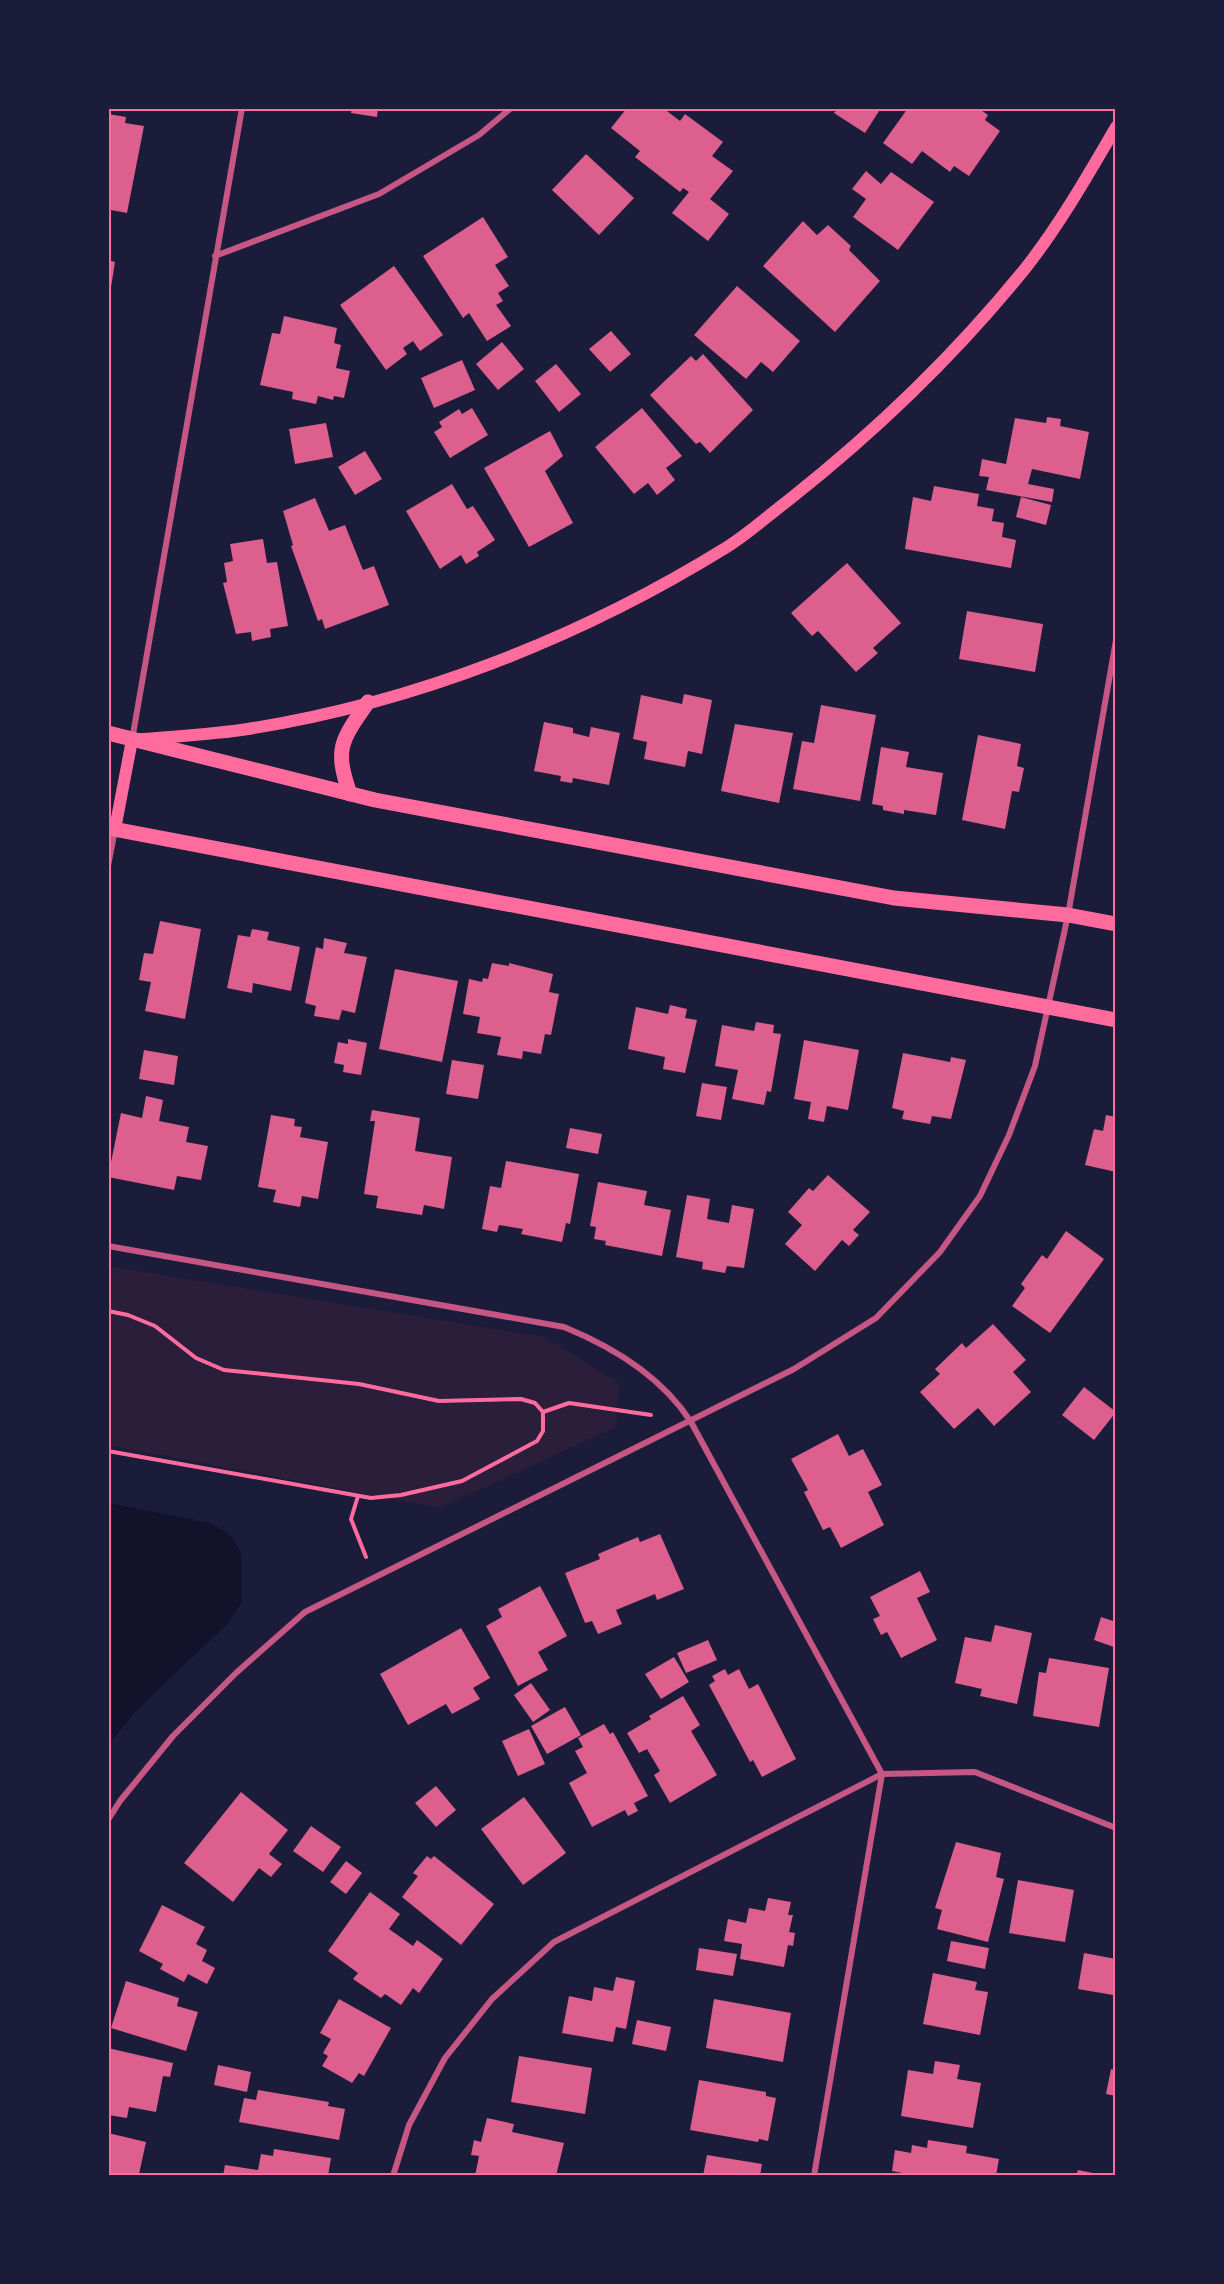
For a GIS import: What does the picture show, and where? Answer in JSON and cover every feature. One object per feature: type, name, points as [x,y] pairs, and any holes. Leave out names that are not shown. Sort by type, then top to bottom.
[{"type":"main road","points":[[132,740],[241,730],[368,702],[471,673],[612,612],[729,546],[822,473],[930,377],[1025,268],[1079,190],[1116,127]]},
{"type":"main road","points":[[350,794],[343,772],[340,751],[347,733],[368,702]]},
{"type":"main road","points":[[108,733],[350,794],[894,898],[1068,915],[1116,924]]},
{"type":"main road","points":[[132,740],[111,829],[1116,1020]]},
{"type":"street","points":[[132,740],[242,108]]},
{"type":"street","points":[[215,256],[379,194],[479,135],[511,108]]},
{"type":"street","points":[[108,1820],[120,1801],[173,1736],[236,1672],[305,1612],[692,1422],[794,1369],[876,1318],[940,1252],[980,1196],[1010,1135],[1035,1066],[1068,915],[1116,640]]},
{"type":"street","points":[[108,866],[111,829]]},
{"type":"street","points":[[108,1246],[564,1327],[599,1341],[642,1370],[676,1399],[692,1422],[882,1774],[814,2176]]},
{"type":"street","points":[[393,2176],[409,2125],[445,2058],[492,1999],[554,1942],[882,1774],[975,1772],[1116,1828]]},
{"type":"path","points":[[108,1311],[128,1315],[155,1326],[196,1358],[224,1370],[359,1384],[439,1401],[522,1399],[535,1403],[543,1412],[543,1431],[537,1441],[462,1481],[401,1496],[358,1496],[108,1451]]},
{"type":"path","points":[[543,1412],[569,1403],[692,1422]]},
{"type":"path","points":[[358,1496],[351,1520],[375,1577]]},
{"type":"shaded area","points":[[108,1266],[545,1337],[619,1383],[616,1427],[440,1508],[108,1445]]},
{"type":"shaded area","points":[[108,1503],[210,1523],[230,1535],[241,1553],[242,1602],[227,1624],[137,1710],[108,1745]]},
{"type":"building","points":[[352,108],[378,108],[377,117],[351,113]]},
{"type":"building","points":[[627,108],[663,108],[680,121],[685,114],[723,142],[712,156],[733,171],[710,199],[729,214],[708,241],[672,213],[689,192],[683,188],[680,192],[635,157],[640,151],[611,128]]},
{"type":"building","points":[[838,108],[881,108],[865,133],[834,113]]},
{"type":"building","points":[[908,108],[978,108],[988,115],[985,120],[1000,131],[969,176],[954,166],[950,172],[922,151],[912,164],[883,143]]},
{"type":"building","points":[[108,114],[126,117],[125,123],[144,126],[127,213],[111,210],[111,215],[108,214]]},
{"type":"building","points":[[586,154],[634,198],[599,235],[552,190]]},
{"type":"building","points":[[866,171],[881,184],[891,172],[934,202],[898,250],[853,217],[866,199],[852,189]]},
{"type":"building","points":[[483,217],[508,257],[495,265],[509,286],[498,293],[503,301],[496,305],[511,326],[487,341],[469,313],[463,318],[423,256]]},
{"type":"building","points":[[803,221],[817,235],[828,225],[851,246],[849,250],[880,281],[835,332],[763,266]]},
{"type":"building","points":[[108,260],[115,262],[109,300],[108,299]]},
{"type":"building","points":[[394,266],[443,335],[420,351],[413,341],[403,348],[407,354],[386,370],[340,305]]},
{"type":"building","points":[[737,286],[800,341],[773,372],[761,362],[746,379],[694,335]]},
{"type":"building","points":[[284,316],[337,328],[334,343],[341,345],[336,368],[350,371],[344,398],[334,396],[333,400],[318,396],[316,404],[292,399],[293,392],[260,385],[272,333],[280,334]]},
{"type":"building","points":[[611,331],[631,354],[610,372],[589,349]]},
{"type":"building","points":[[502,342],[524,369],[498,390],[476,364]]},
{"type":"building","points":[[703,354],[753,410],[710,453],[700,442],[696,444],[650,395],[691,356],[696,361]]},
{"type":"building","points":[[462,360],[475,390],[434,408],[421,378]]},
{"type":"building","points":[[556,364],[581,394],[559,412],[535,381]]},
{"type":"building","points":[[472,408],[488,435],[450,458],[434,432],[442,427],[439,422],[459,409],[462,414]]},
{"type":"building","points":[[642,408],[682,456],[666,468],[675,480],[657,495],[648,483],[634,494],[595,447]]},
{"type":"building","points":[[1047,417],[1061,419],[1060,426],[1089,432],[1080,479],[1032,469],[1028,484],[1054,489],[1052,502],[986,490],[989,477],[979,476],[982,459],[1006,464],[1015,418],[1046,423]]},
{"type":"building","points":[[326,423],[333,457],[295,464],[289,429]]},
{"type":"building","points":[[550,431],[563,456],[545,471],[573,523],[529,547],[484,468]]},
{"type":"building","points":[[365,451],[382,479],[355,495],[338,467]]},
{"type":"building","points":[[452,484],[467,509],[473,506],[495,540],[477,552],[479,556],[466,564],[461,555],[440,569],[406,511]]},
{"type":"building","points":[[934,486],[979,494],[977,506],[994,509],[992,521],[1004,523],[1002,537],[1016,540],[1011,568],[905,549],[913,497],[931,501]]},
{"type":"building","points":[[1021,497],[1051,505],[1046,525],[1016,517]]},
{"type":"building","points":[[315,498],[329,531],[345,525],[363,570],[374,566],[389,605],[325,629],[322,619],[318,621],[291,546],[293,545],[283,511]]},
{"type":"building","points":[[263,539],[267,563],[277,562],[288,626],[270,629],[271,637],[252,641],[251,632],[236,634],[223,583],[227,582],[224,563],[233,561],[230,544]]},
{"type":"building","points":[[847,563],[901,623],[873,648],[878,653],[856,672],[818,631],[812,636],[791,613]]},
{"type":"building","points":[[967,611],[1043,624],[1035,672],[959,659]]},
{"type":"building","points":[[684,694],[712,700],[702,754],[688,751],[685,767],[644,759],[647,742],[633,739],[641,695],[682,704]]},
{"type":"building","points":[[821,705],[876,715],[860,801],[793,789],[802,741],[814,743]]},
{"type":"building","points":[[544,722],[573,728],[573,733],[589,737],[591,727],[620,733],[609,785],[573,778],[572,783],[560,781],[561,776],[534,771]]},
{"type":"building","points":[[735,724],[793,733],[779,803],[721,791]]},
{"type":"building","points":[[978,735],[1021,744],[1017,766],[1024,768],[1019,792],[1012,791],[1005,829],[962,820]]},
{"type":"building","points":[[881,747],[909,752],[906,767],[943,773],[936,815],[904,810],[904,814],[883,810],[883,806],[872,804]]},
{"type":"building","points":[[160,921],[201,929],[185,1019],[145,1011],[151,982],[139,980],[144,953],[153,954]]},
{"type":"building","points":[[252,929],[269,932],[267,940],[300,947],[291,991],[253,983],[252,993],[227,988],[238,935],[250,937]]},
{"type":"building","points":[[324,938],[347,943],[344,953],[367,957],[355,1013],[342,1010],[339,1020],[314,1016],[316,1006],[305,1003],[316,947],[323,949]]},
{"type":"building","points":[[492,963],[509,966],[509,963],[553,974],[549,992],[559,994],[551,1035],[545,1034],[541,1054],[523,1051],[522,1059],[497,1055],[501,1037],[477,1033],[480,1017],[463,1014],[469,979],[482,982],[483,978],[488,979]]},
{"type":"building","points":[[395,969],[458,981],[442,1062],[379,1049]]},
{"type":"building","points":[[670,1005],[687,1009],[685,1018],[697,1020],[685,1073],[663,1069],[665,1057],[628,1049],[636,1007],[668,1014]]},
{"type":"building","points":[[756,1022],[774,1025],[773,1033],[781,1034],[771,1092],[767,1091],[764,1105],[732,1099],[738,1070],[715,1066],[722,1025],[754,1031]]},
{"type":"building","points":[[348,1039],[367,1043],[361,1075],[343,1072],[344,1065],[334,1063],[338,1042],[348,1044]]},
{"type":"building","points":[[804,1040],[859,1050],[848,1110],[827,1106],[824,1122],[808,1119],[811,1102],[794,1099]]},
{"type":"building","points":[[144,1050],[178,1056],[174,1085],[139,1079]]},
{"type":"building","points":[[903,1053],[950,1062],[951,1057],[966,1060],[951,1119],[932,1116],[930,1124],[902,1119],[904,1111],[892,1108]]},
{"type":"building","points":[[452,1060],[484,1065],[478,1099],[446,1094]]},
{"type":"building","points":[[702,1083],[727,1087],[721,1120],[696,1116]]},
{"type":"building","points":[[146,1096],[163,1100],[159,1121],[189,1127],[186,1142],[208,1146],[201,1180],[177,1176],[174,1190],[108,1177],[121,1113],[142,1118]]},
{"type":"building","points":[[372,1110],[420,1118],[415,1151],[452,1157],[444,1209],[424,1205],[422,1215],[376,1208],[378,1196],[364,1194],[375,1121],[370,1121]]},
{"type":"building","points":[[271,1115],[295,1119],[294,1126],[302,1127],[300,1137],[328,1142],[318,1199],[302,1196],[300,1207],[273,1202],[276,1190],[258,1187]]},
{"type":"building","points":[[1106,1115],[1116,1117],[1116,1172],[1085,1165],[1094,1129],[1103,1131]]},
{"type":"building","points":[[570,1128],[602,1134],[598,1154],[566,1148]]},
{"type":"building","points":[[506,1161],[579,1174],[570,1224],[566,1223],[562,1242],[521,1234],[523,1229],[499,1225],[497,1232],[482,1229],[490,1186],[501,1188]]},
{"type":"building","points":[[828,1175],[870,1212],[853,1230],[859,1235],[849,1246],[842,1240],[815,1271],[785,1244],[802,1225],[788,1212],[809,1188],[813,1191]]},
{"type":"building","points":[[598,1182],[647,1191],[644,1205],[671,1210],[662,1256],[605,1245],[606,1241],[594,1239],[596,1227],[590,1226]]},
{"type":"building","points":[[687,1195],[710,1199],[707,1219],[729,1223],[732,1205],[754,1209],[744,1268],[727,1266],[725,1273],[702,1269],[703,1262],[676,1257]]},
{"type":"building","points":[[1066,1231],[1104,1259],[1050,1333],[1012,1306],[1025,1288],[1021,1284],[1042,1255],[1047,1259]]},
{"type":"building","points":[[993,1324],[1026,1360],[1013,1372],[1031,1392],[994,1426],[978,1408],[954,1429],[920,1392],[940,1374],[935,1369],[962,1343],[966,1348]]},
{"type":"building","points":[[1084,1387],[1116,1412],[1094,1440],[1062,1415]]},
{"type":"building","points":[[838,1434],[849,1456],[863,1449],[882,1485],[868,1492],[884,1525],[841,1548],[830,1527],[823,1530],[804,1492],[808,1490],[791,1459]]},
{"type":"building","points":[[660,1534],[684,1589],[657,1600],[655,1594],[616,1610],[622,1624],[598,1634],[592,1621],[585,1623],[565,1573],[600,1559],[598,1554],[638,1537],[640,1542]]},
{"type":"building","points":[[920,1571],[930,1592],[917,1598],[937,1640],[901,1658],[887,1632],[881,1635],[873,1619],[880,1616],[870,1597]]},
{"type":"building","points":[[540,1586],[567,1636],[538,1652],[548,1670],[518,1686],[486,1626],[502,1617],[498,1609]]},
{"type":"building","points":[[1101,1617],[1116,1622],[1114,1647],[1094,1640]]},
{"type":"building","points":[[995,1625],[1032,1633],[1017,1704],[980,1696],[982,1689],[955,1683],[965,1637],[991,1642]]},
{"type":"building","points":[[461,1628],[490,1678],[473,1688],[480,1699],[452,1714],[446,1704],[408,1725],[380,1674]]},
{"type":"building","points":[[708,1640],[717,1660],[686,1673],[677,1653]]},
{"type":"building","points":[[674,1657],[689,1682],[661,1699],[645,1674]]},
{"type":"building","points":[[1049,1658],[1109,1668],[1099,1727],[1033,1716],[1039,1672],[1046,1673]]},
{"type":"building","points":[[725,1669],[728,1675],[739,1669],[749,1689],[758,1684],[796,1759],[762,1777],[753,1760],[750,1762],[709,1685],[715,1681],[712,1676]]},
{"type":"building","points":[[531,1683],[550,1710],[533,1722],[514,1695]]},
{"type":"building","points":[[683,1696],[700,1725],[691,1731],[717,1775],[670,1803],[654,1775],[660,1771],[647,1749],[639,1753],[627,1733],[651,1719],[649,1716]]},
{"type":"building","points":[[565,1707],[581,1735],[547,1754],[531,1726]]},
{"type":"building","points":[[604,1724],[610,1734],[613,1732],[648,1796],[634,1803],[638,1811],[628,1816],[625,1810],[592,1827],[569,1783],[587,1773],[575,1751],[583,1747],[578,1738]]},
{"type":"building","points":[[529,1729],[545,1764],[518,1776],[502,1741]]},
{"type":"building","points":[[436,1786],[456,1810],[436,1827],[415,1803]]},
{"type":"building","points":[[241,1792],[288,1830],[269,1854],[282,1864],[271,1877],[259,1868],[233,1902],[184,1863]]},
{"type":"building","points":[[524,1797],[566,1853],[523,1885],[481,1829]]},
{"type":"building","points":[[311,1826],[341,1847],[323,1872],[293,1851]]},
{"type":"building","points":[[956,1842],[1001,1853],[996,1877],[1004,1879],[988,1942],[937,1929],[942,1910],[935,1908]]},
{"type":"building","points":[[427,1856],[431,1859],[434,1856],[494,1904],[461,1945],[402,1897],[418,1876],[413,1873]]},
{"type":"building","points":[[346,1861],[362,1873],[346,1894],[330,1882]]},
{"type":"building","points":[[1018,1880],[1074,1890],[1065,1942],[1009,1933]]},
{"type":"building","points":[[370,1892],[400,1914],[389,1929],[413,1946],[417,1940],[443,1959],[419,1993],[413,1988],[401,2005],[385,1994],[381,1998],[353,1979],[358,1973],[328,1951]]},
{"type":"building","points":[[768,1898],[791,1902],[788,1915],[793,1915],[789,1932],[795,1933],[793,1946],[788,1945],[784,1967],[740,1959],[742,1944],[724,1941],[728,1919],[746,1923],[749,1908],[765,1911]]},
{"type":"building","points":[[162,1905],[205,1927],[196,1944],[207,1950],[202,1961],[215,1968],[207,1984],[188,1974],[184,1982],[160,1969],[163,1964],[139,1951]]},
{"type":"building","points":[[951,1941],[989,1948],[985,1969],[947,1961]]},
{"type":"building","points":[[699,1948],[737,1954],[733,1976],[696,1970]]},
{"type":"building","points":[[1084,1953],[1116,1959],[1113,1995],[1078,1989]]},
{"type":"building","points":[[933,1973],[977,1982],[975,1990],[988,1992],[980,2035],[923,2024]]},
{"type":"building","points":[[616,1977],[635,1981],[626,2029],[616,2027],[613,2042],[562,2033],[569,1996],[592,2001],[594,1987],[613,1991]]},
{"type":"building","points":[[126,1981],[179,1998],[177,2006],[198,2012],[186,2051],[111,2028]]},
{"type":"building","points":[[339,1999],[391,2028],[364,2076],[359,2073],[352,2083],[322,2066],[328,2056],[323,2053],[331,2039],[320,2033]]},
{"type":"building","points":[[714,1999],[791,2013],[783,2062],[706,2048]]},
{"type":"building","points":[[637,2020],[671,2027],[666,2051],[632,2044]]},
{"type":"building","points":[[108,2048],[173,2063],[170,2077],[163,2076],[156,2112],[129,2107],[127,2118],[108,2115]]},
{"type":"building","points":[[519,2056],[592,2068],[585,2114],[511,2102]]},
{"type":"building","points":[[935,2061],[960,2065],[957,2079],[981,2083],[973,2128],[901,2116],[908,2070],[933,2074]]},
{"type":"building","points":[[218,2065],[251,2072],[247,2092],[214,2085]]},
{"type":"building","points":[[1111,2069],[1116,2070],[1116,2096],[1106,2094]]},
{"type":"building","points":[[699,2080],[766,2092],[766,2096],[776,2098],[768,2141],[759,2139],[758,2142],[690,2130]]},
{"type":"building","points":[[258,2090],[329,2102],[328,2106],[345,2109],[339,2140],[239,2122],[244,2098],[256,2100]]},
{"type":"building","points":[[487,2118],[514,2124],[512,2132],[564,2143],[556,2176],[475,2176],[479,2156],[471,2155],[474,2140],[481,2142]]},
{"type":"building","points":[[108,2133],[146,2142],[139,2174],[145,2176],[108,2176]]},
{"type":"building","points":[[928,2140],[967,2146],[966,2153],[999,2159],[996,2176],[901,2176],[902,2173],[892,2171],[895,2150],[911,2153],[912,2145],[927,2148]]},
{"type":"building","points":[[274,2149],[331,2158],[328,2176],[223,2176],[225,2165],[258,2170],[261,2154],[273,2156]]},
{"type":"building","points":[[707,2155],[762,2164],[760,2176],[703,2176]]},
{"type":"building","points":[[1078,2170],[1103,2175],[1076,2176]]}]
